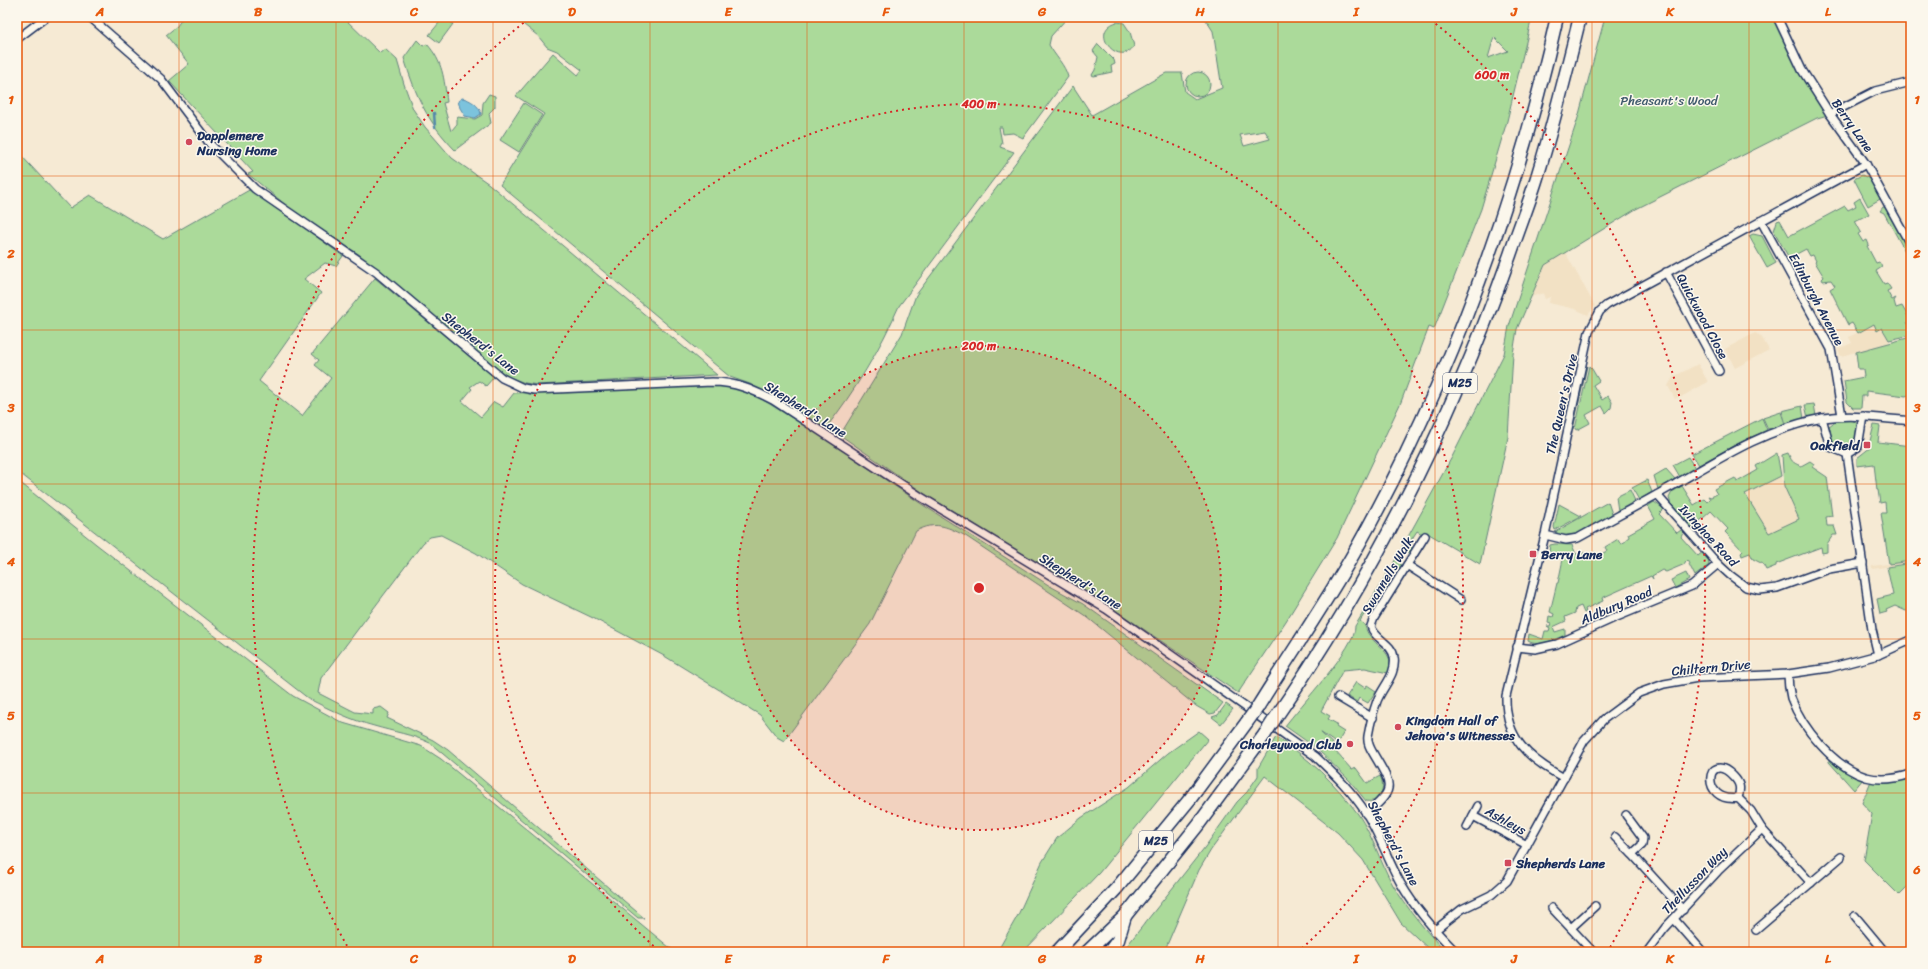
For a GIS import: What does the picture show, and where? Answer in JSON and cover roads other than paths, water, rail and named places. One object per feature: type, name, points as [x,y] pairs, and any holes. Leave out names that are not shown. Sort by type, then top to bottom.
[{"type":"highway","name":"M25","points":[[1057,952],[1116,889],[1190,799],[1257,708],[1306,633],[1354,552],[1414,436],[1471,303],[1515,177],[1557,17]]},
{"type":"highway","name":"M25","points":[[1087,952],[1125,916],[1198,825],[1274,720],[1326,643],[1372,566],[1435,441],[1489,314],[1538,176],[1580,17]]},
{"type":"highway","name":"M25","points":[[1109,952],[1118,940],[1125,916]]},
{"type":"street","points":[[17,39],[46,17]]},
{"type":"street","name":"Shepherd's Lane","points":[[90,17],[161,80],[210,144],[255,189],[376,272],[502,378],[523,388],[534,390],[712,382],[741,385],[786,408],[921,498],[1106,609],[1315,756],[1337,777],[1366,814],[1401,883],[1415,906],[1424,915],[1434,931],[1456,952]]},
{"type":"street","name":"Berry Lane","points":[[1777,17],[1794,55],[1830,114],[1866,164],[1911,246]]},
{"type":"street","points":[[1830,114],[1875,91],[1911,82]]},
{"type":"street","name":"The Queen's Drive","points":[[1564,778],[1533,759],[1525,752],[1514,736],[1505,707],[1517,647],[1545,535],[1589,332],[1600,311],[1607,305],[1866,164]]},
{"type":"street","name":"Edinburgh Avenue","points":[[1761,221],[1831,349],[1842,416]]},
{"type":"street","name":"Quickwood Close","points":[[1666,272],[1719,371]]},
{"type":"street","points":[[1545,535],[1566,540],[1578,538],[1657,495],[1744,444],[1789,426],[1822,418],[1842,416],[1863,416],[1911,421]]},
{"type":"street","points":[[1847,454],[1858,447],[1863,416]]},
{"type":"street","points":[[1822,418],[1830,447],[1847,454]]},
{"type":"street","points":[[1847,454],[1872,630],[1878,655]]},
{"type":"street","name":"Ivinghoe Road","points":[[1657,495],[1718,564],[1730,576],[1746,586],[1760,590],[1777,588],[1829,569],[1863,563]]},
{"type":"street","name":"Swannells Walk","points":[[1366,814],[1387,795],[1388,785],[1386,775],[1368,742],[1376,702],[1392,676],[1395,665],[1393,653],[1373,632],[1372,623],[1425,536]]},
{"type":"street","name":"Aldbury Road","points":[[1517,647],[1536,649],[1557,644],[1612,619],[1692,586],[1718,564]]},
{"type":"street","points":[[1407,565],[1461,600]]},
{"type":"street","name":"Chiltern Drive","points":[[1434,931],[1462,909],[1481,902],[1499,890],[1513,872],[1576,754],[1594,729],[1616,709],[1639,693],[1664,684],[1698,678],[1788,674],[1829,668],[1878,655],[1911,640]]},
{"type":"street","points":[[1788,674],[1790,696],[1796,711],[1808,728],[1837,761],[1858,774],[1870,778],[1888,779],[1911,774]]},
{"type":"street","points":[[1338,697],[1373,718]]},
{"type":"street","points":[[1719,768],[1724,768],[1738,782],[1740,791],[1738,798],[1728,799],[1721,797],[1711,785],[1710,777],[1712,771],[1719,768]]},
{"type":"street","points":[[1738,798],[1756,816],[1762,829],[1811,883]]},
{"type":"street","name":"Ashleys","points":[[1467,827],[1478,806]]},
{"type":"street","points":[[1626,815],[1643,838],[1642,845],[1632,854]]},
{"type":"street","name":"Ashleys","points":[[1473,816],[1527,845]]},
{"type":"street","name":"Thellusson Way","points":[[1647,952],[1674,919],[1718,871],[1762,829]]},
{"type":"street","points":[[1615,837],[1683,910]]},
{"type":"street","points":[[1756,930],[1841,857]]},
{"type":"street","points":[[1571,928],[1595,906]]},
{"type":"street","points":[[1552,908],[1593,952]]},
{"type":"street","points":[[1856,916],[1885,952]]},
{"type":"street","points":[[1674,919],[1703,952]]},
{"type":"water","points":[[462,98],[474,103],[479,108],[481,114],[475,118],[465,116],[458,101]]},
{"type":"waterway","points":[[434,113],[435,127]]},
{"type":"place","name":"Dapplemere Nursing Home","points":[[189,142]]},
{"type":"place","name":"Oakfield","points":[[1867,445]]},
{"type":"place","name":"Berry Lane","points":[[1533,554]]},
{"type":"place","name":"Kingdom Hall of Jehova's Witnesses","points":[[1398,727]]},
{"type":"place","name":"Chorleywood Club","points":[[1350,744]]},
{"type":"place","name":"Shepherds Lane","points":[[1508,863]]},
{"type":"park label","name":"Pheasant's Wood","points":[[1669,100]]}]
